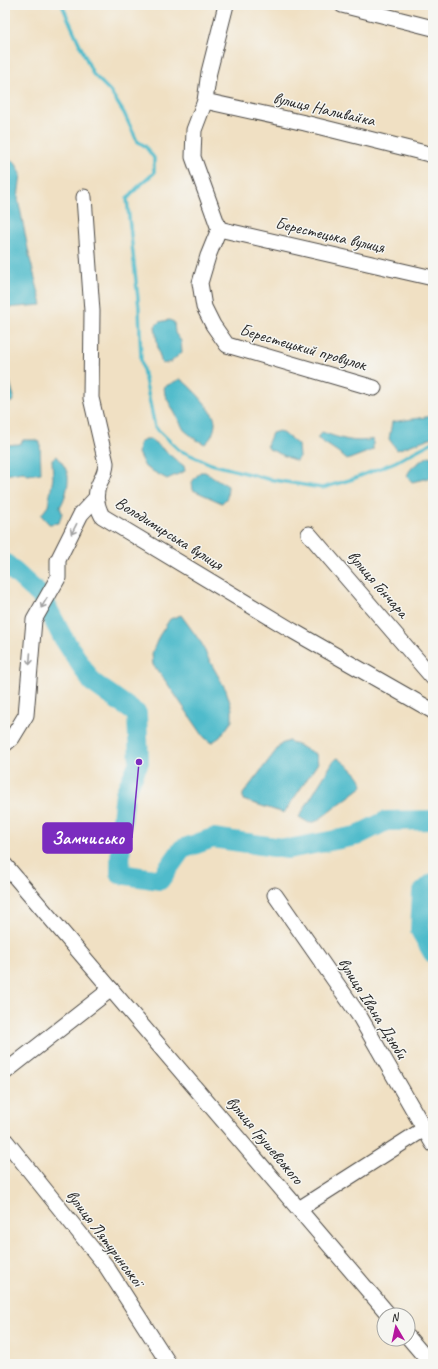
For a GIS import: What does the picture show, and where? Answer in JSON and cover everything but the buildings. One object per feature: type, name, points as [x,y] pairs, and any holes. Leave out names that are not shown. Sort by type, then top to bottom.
[{"type":"street","points":[[219,229],[193,157],[194,130],[205,102],[209,72],[226,5]]},
{"type":"street","points":[[342,5],[433,28]]},
{"type":"street","name":"вулиця Наливайка","points":[[205,102],[305,123],[433,155]]},
{"type":"street","name":"Володимирська вулиця","points":[[84,197],[92,311],[91,398],[105,456],[106,469],[96,498],[102,516],[293,631],[433,711]]},
{"type":"street","name":"Берестецька вулиця","points":[[219,229],[433,278]]},
{"type":"street","name":"Берестецький провулок","points":[[219,229],[208,256],[200,283],[204,307],[213,325],[227,345],[374,388]]},
{"type":"street","points":[[5,744],[12,738],[26,715],[34,620],[58,578],[58,560],[81,514],[96,498]]},
{"type":"street","name":"вулиця Гончара","points":[[309,534],[433,678]]},
{"type":"street","name":"вулиця Грушевського","points":[[5,865],[382,1307]]},
{"type":"street","name":"вулиця Івана Дзюби","points":[[276,895],[360,1017],[433,1144]]},
{"type":"street","points":[[5,1072],[111,989]]},
{"type":"street","points":[[299,1209],[424,1129]]},
{"type":"street","name":"вулиця Лятуринської","points":[[5,1140],[106,1266],[169,1364]]},
{"type":"street","points":[[416,1346],[431,1364]]},
{"type":"water","points":[[5,158],[15,162],[21,174],[18,198],[30,259],[42,305],[5,308]]},
{"type":"water","points":[[169,320],[174,322],[175,333],[181,341],[182,352],[171,362],[162,364],[158,350],[155,326],[159,322]]},
{"type":"water","points":[[5,364],[14,397],[12,402],[5,404]]},
{"type":"water","points":[[180,379],[201,399],[214,417],[215,425],[213,432],[205,444],[195,439],[184,430],[165,395],[164,387]]},
{"type":"water","points":[[433,416],[433,437],[397,450],[389,439],[392,422]]},
{"type":"water","points":[[279,431],[298,445],[299,457],[296,461],[269,449],[267,445],[272,433]]},
{"type":"water","points":[[322,432],[353,441],[373,439],[373,450],[347,460],[317,438]]},
{"type":"water","points":[[144,439],[150,439],[154,442],[184,466],[185,471],[167,479],[145,467],[138,453],[139,444]]},
{"type":"water","points":[[23,440],[35,440],[40,442],[41,473],[28,475],[23,472],[5,475],[5,445],[20,444]]},
{"type":"water","points":[[57,456],[68,476],[68,484],[60,507],[62,513],[59,523],[49,524],[41,515],[48,506],[53,478],[52,459]]},
{"type":"water","points":[[429,456],[433,457],[433,474],[428,478],[412,482],[407,476],[408,472],[416,464]]},
{"type":"water","points":[[200,472],[205,472],[228,486],[227,498],[222,503],[193,490],[192,482]]},
{"type":"water","points":[[181,615],[202,644],[226,690],[232,709],[232,721],[220,737],[211,743],[204,737],[153,665],[152,653],[159,636],[170,619]]},
{"type":"water","points":[[289,741],[316,754],[318,763],[284,813],[243,800],[243,794],[281,744]]},
{"type":"water","points":[[338,758],[357,774],[363,786],[317,821],[309,823],[299,817],[334,760]]},
{"type":"waterway","points":[[62,5],[93,74],[110,91],[124,113],[137,141],[145,146],[154,158],[154,173],[127,199],[139,308],[141,360],[155,427],[179,450],[211,464],[268,479],[322,488],[353,479],[395,462],[433,442]]},
{"type":"waterway","points":[[5,563],[41,596],[62,636],[92,682],[137,714],[139,762],[125,793],[121,828],[120,874],[160,880],[182,849],[213,838],[288,849],[356,836],[386,821],[433,820]]},
{"type":"waterway","points":[[433,883],[422,893],[420,930],[433,953]]},
{"type":"place","name":"Замчисько","points":[[139,762]]}]
